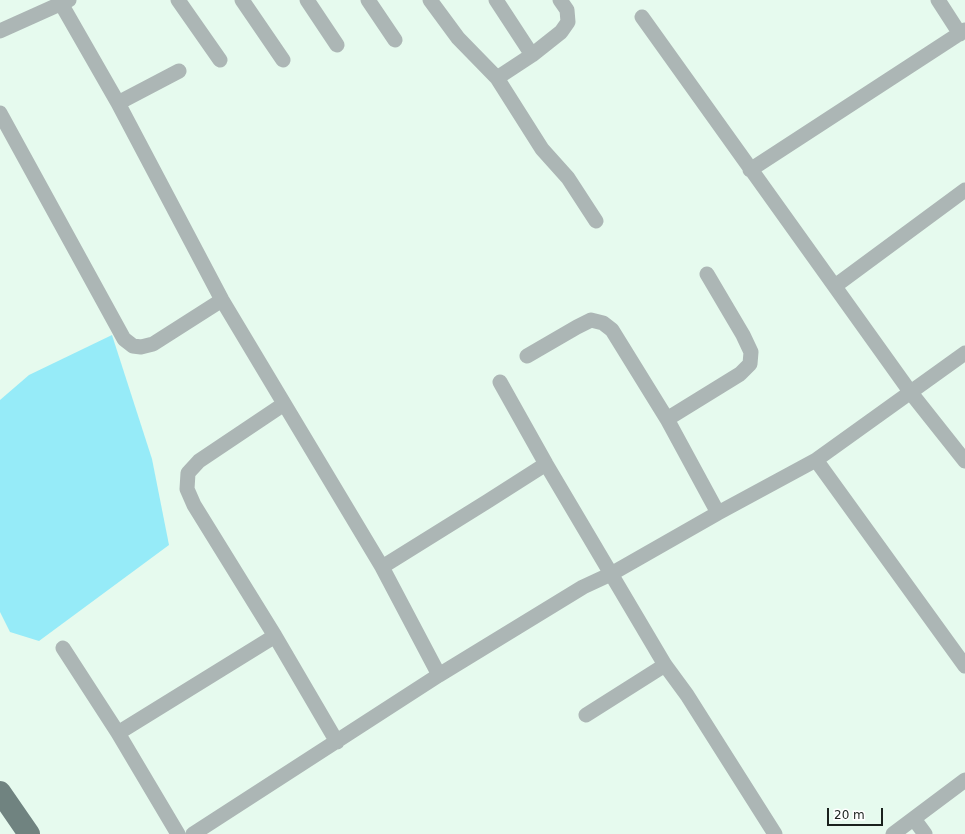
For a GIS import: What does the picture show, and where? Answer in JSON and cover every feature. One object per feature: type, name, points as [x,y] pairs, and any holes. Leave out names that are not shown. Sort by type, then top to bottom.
[{"type":"main road","points":[[0,792],[28,834]]},
{"type":"street","points":[[178,0],[220,60]]},
{"type":"street","points":[[242,0],[283,60]]},
{"type":"street","points":[[307,0],[337,45]]},
{"type":"street","points":[[368,0],[395,40]]},
{"type":"street","points":[[430,0],[458,38],[497,78],[542,149],[568,178],[596,221]]},
{"type":"street","points":[[496,0],[532,55]]},
{"type":"street","points":[[497,78],[532,55],[561,32],[568,22],[567,10],[560,0]]},
{"type":"street","points":[[750,170],[963,32],[938,0]]},
{"type":"street","points":[[0,31],[63,1],[222,300],[382,566],[439,675]]},
{"type":"street","points":[[642,17],[911,393],[965,461]]},
{"type":"street","points":[[118,103],[179,71]]},
{"type":"street","points":[[0,113],[124,339],[133,346],[141,347],[153,344],[222,300]]},
{"type":"street","points":[[835,286],[965,190]]},
{"type":"street","points":[[667,419],[740,374],[750,364],[751,352],[743,335],[707,274]]},
{"type":"street","points":[[528,356],[591,320],[603,323],[612,330],[667,419],[718,513]]},
{"type":"street","points":[[193,834],[439,675],[583,586],[611,574],[718,513],[816,460],[965,353]]},
{"type":"street","points":[[500,382],[546,464],[665,665],[687,695],[775,834]]},
{"type":"street","points":[[284,404],[199,461],[188,473],[187,489],[194,505],[275,636],[337,742]]},
{"type":"street","points":[[816,460],[965,666]]},
{"type":"street","points":[[382,566],[546,464]]},
{"type":"street","points":[[118,733],[275,636]]},
{"type":"street","points":[[63,648],[118,733],[178,834]]},
{"type":"street","points":[[586,715],[665,665]]},
{"type":"street","points":[[894,834],[965,780]]},
{"type":"street","points":[[914,819],[925,834]]},
{"type":"water","points":[[112,335],[152,459],[169,545],[39,641],[10,632],[0,612],[0,400],[29,375]]}]
